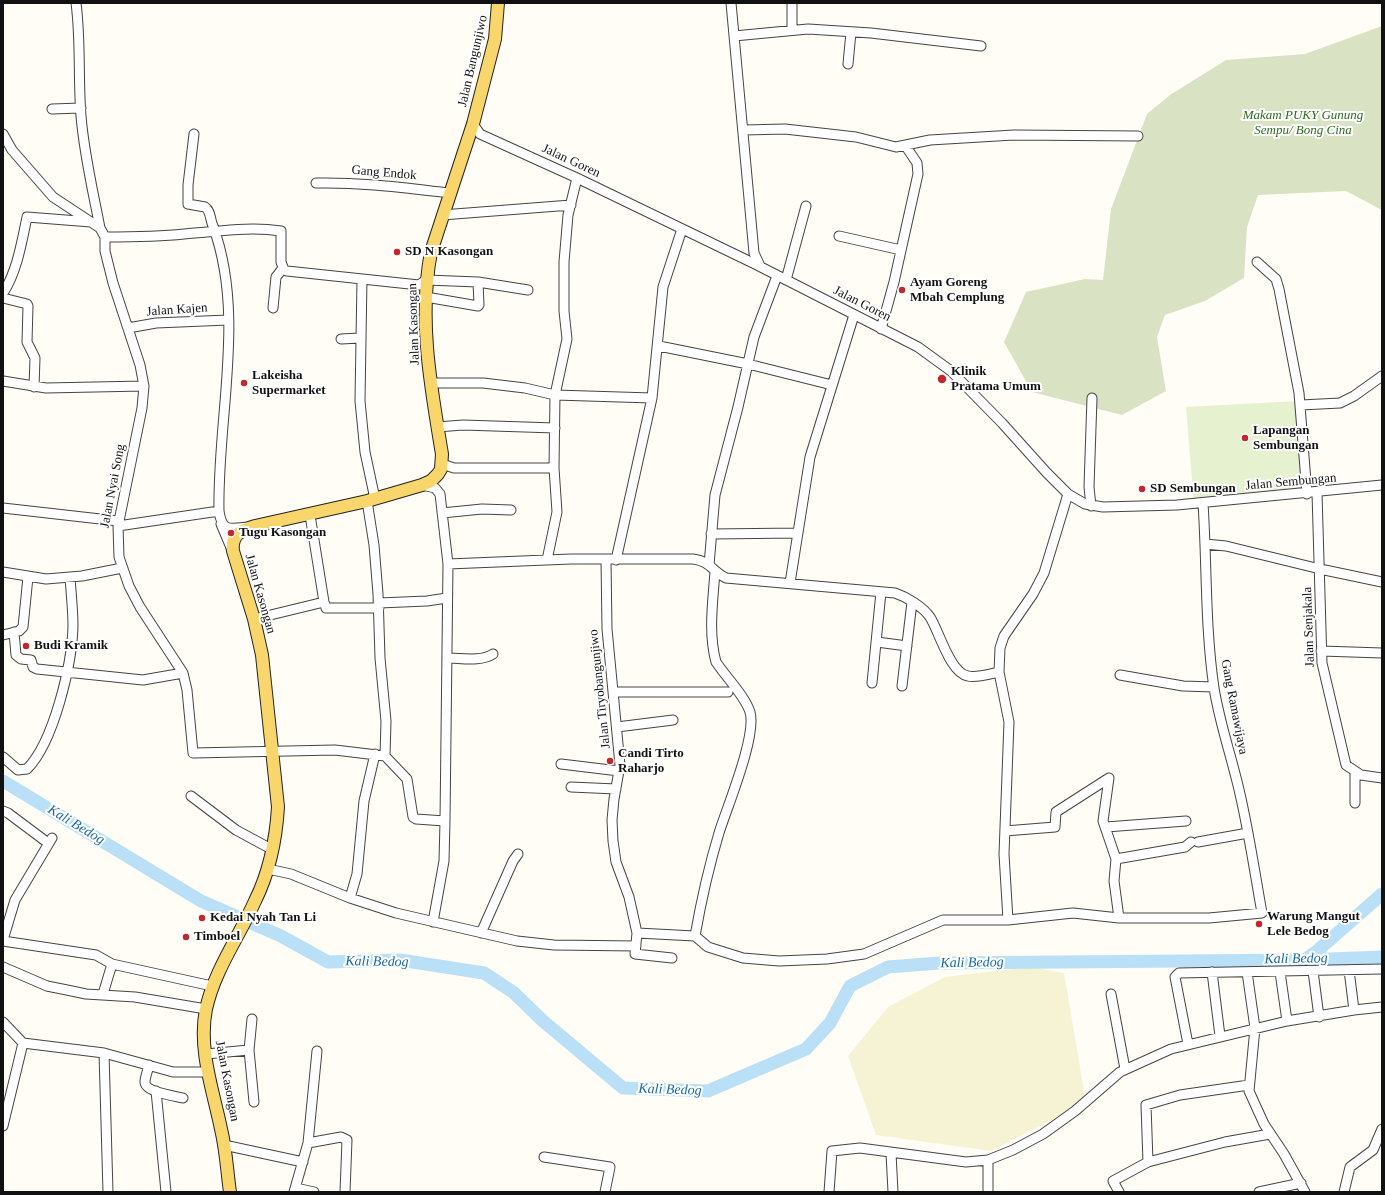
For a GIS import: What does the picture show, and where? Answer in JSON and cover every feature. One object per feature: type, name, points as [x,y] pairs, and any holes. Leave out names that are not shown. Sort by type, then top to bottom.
[{"type":"main road","name":"Jalan Bangunjiwo","points":[[474,131],[495,39],[498,3]]},
{"type":"main road","name":"Jalan Kasongan","points":[[230,1192],[224,1145],[208,1072],[204,1024],[212,986],[232,942],[255,902],[268,869],[273,850],[278,807],[265,671],[254,619],[232,545],[236,535],[255,526],[310,515],[371,500],[422,485],[435,478],[441,467],[426,338],[426,280],[431,252],[449,193],[474,131]]},
{"type":"street","name":"Jalan Nyai Song","points":[[75,3],[79,32],[81,108],[92,192],[100,228],[104,237],[105,251],[113,283],[128,328],[144,386],[143,404],[118,524],[118,550],[122,568],[140,607],[183,673],[187,690],[193,753],[272,752]]},
{"type":"street","points":[[731,3],[744,130],[754,253],[760,266]]},
{"type":"street","points":[[792,3],[792,30]]},
{"type":"street","points":[[734,36],[792,30],[851,32],[981,46]]},
{"type":"street","points":[[848,64],[851,32]]},
{"type":"street","points":[[52,109],[81,108]]},
{"type":"street","points":[[744,130],[785,129],[863,138],[896,147],[930,140],[1014,135],[1048,137],[1138,136]]},
{"type":"street","name":"Jalan Goren","points":[[474,131],[577,178],[760,266],[918,347],[945,366],[1002,423],[1042,468],[1068,494],[1091,506],[1103,507],[1203,503]]},
{"type":"street","points":[[3,134],[12,150],[53,198],[100,228]]},
{"type":"street","points":[[194,134],[188,185],[188,204],[207,208],[215,232],[226,286],[228,320],[227,394],[219,510],[221,524],[233,551]]},
{"type":"street","points":[[881,329],[918,174],[917,163],[905,145]]},
{"type":"street","points":[[547,560],[557,512],[554,468],[555,395],[568,339],[564,311],[564,262],[571,205],[577,178]]},
{"type":"street","name":"Gang Endok","points":[[316,183],[344,182],[374,184],[449,193]]},
{"type":"street","points":[[442,215],[571,205]]},
{"type":"street","points":[[786,280],[806,206]]},
{"type":"street","points":[[3,293],[8,286],[27,217],[91,222]]},
{"type":"street","points":[[104,237],[160,236],[252,228],[281,231],[283,268],[276,277],[273,308]]},
{"type":"street","points":[[616,560],[652,398],[659,346],[660,308],[663,287],[682,229]]},
{"type":"street","points":[[839,236],[901,250]]},
{"type":"street","points":[[743,258],[750,258],[754,253]]},
{"type":"street","points":[[1257,262],[1276,279],[1279,289],[1301,406],[1306,494]]},
{"type":"street","points":[[283,268],[287,271],[419,285],[426,280],[478,282],[528,290]]},
{"type":"street","points":[[695,936],[700,909],[719,833],[739,774],[751,728],[751,718],[748,706],[716,662],[714,655],[711,534],[715,495],[754,337],[777,276]]},
{"type":"street","points":[[362,279],[360,401],[371,500],[379,605],[380,658],[386,721],[385,756]]},
{"type":"street","points":[[426,297],[480,306],[478,282]]},
{"type":"street","points":[[3,298],[27,304],[28,306],[27,342],[35,358],[34,387]]},
{"type":"street","points":[[790,583],[810,457],[854,315]]},
{"type":"street","name":"Jalan Kajen","points":[[128,328],[156,323],[228,320]]},
{"type":"street","points":[[341,339],[360,338]]},
{"type":"street","points":[[659,346],[748,364],[832,385]]},
{"type":"street","points":[[1301,406],[1340,403],[1354,396],[1382,376]]},
{"type":"street","points":[[3,381],[34,387],[144,386]]},
{"type":"street","points":[[431,383],[483,383],[521,387],[555,395],[652,398]]},
{"type":"street","points":[[1091,506],[1089,487],[1092,398]]},
{"type":"street","points":[[437,427],[465,425],[555,428]]},
{"type":"street","points":[[433,922],[444,861],[445,821],[448,564],[441,501],[441,467],[554,468]]},
{"type":"street","points":[[422,485],[430,486],[438,490],[441,501]]},
{"type":"street","name":"Jalan Sembungan","points":[[1203,503],[1317,493],[1382,485]]},
{"type":"street","name":"Jalan Senjakala","points":[[1317,493],[1321,651],[1327,691],[1344,761],[1349,769],[1355,773]]},
{"type":"street","points":[[1008,920],[1004,868],[1009,722],[998,672],[1000,648],[1004,636],[1033,594],[1044,573],[1068,494]]},
{"type":"street","name":"Gang Ramawijaya","points":[[1119,918],[1208,918],[1262,913],[1240,792],[1224,740],[1214,687],[1209,638],[1203,503]]},
{"type":"street","points":[[3,508],[118,524],[219,510]]},
{"type":"street","points":[[442,513],[482,509],[511,510]]},
{"type":"street","points":[[310,515],[326,608],[379,605],[447,598]]},
{"type":"street","points":[[221,524],[227,528],[255,526]]},
{"type":"street","points":[[711,534],[798,533]]},
{"type":"street","points":[[1206,544],[1226,546],[1320,569],[1382,582]]},
{"type":"street","points":[[448,564],[479,561],[693,559],[702,560],[726,578],[895,593],[906,596],[926,612],[946,651],[962,673],[968,676],[998,672]]},
{"type":"street","name":"Jalan Tiryobangunjiwo","points":[[606,560],[607,629],[618,727],[619,771],[612,820],[616,862],[629,897],[638,933]]},
{"type":"street","points":[[3,572],[46,579],[70,577],[122,568]]},
{"type":"street","points":[[3,635],[21,630],[24,627],[28,577]]},
{"type":"street","points":[[3,757],[18,770],[27,769],[44,743],[55,715],[67,672],[73,627],[70,577]]},
{"type":"street","points":[[872,683],[881,592]]},
{"type":"street","points":[[254,619],[324,602]]},
{"type":"street","points":[[902,686],[912,602]]},
{"type":"street","points":[[14,632],[16,653],[19,658],[31,660],[33,667],[37,669],[143,680],[183,673]]},
{"type":"street","points":[[877,642],[907,646]]},
{"type":"street","points":[[1321,651],[1382,653]]},
{"type":"street","points":[[447,658],[479,658],[488,657],[493,654]]},
{"type":"street","points":[[1120,675],[1183,686],[1214,687]]},
{"type":"street","points":[[613,692],[728,692]]},
{"type":"street","points":[[618,727],[673,720]]},
{"type":"street","points":[[272,752],[335,750],[385,756],[407,779],[412,817],[416,819],[445,821]]},
{"type":"street","points":[[350,898],[357,874],[364,801],[375,754]]},
{"type":"street","points":[[561,764],[619,771]]},
{"type":"street","points":[[1354,803],[1355,773],[1382,778]]},
{"type":"street","points":[[672,958],[635,954],[638,933],[695,936],[708,947],[743,958],[779,961],[827,959],[864,954],[943,920],[1008,920],[1073,914],[1119,918],[1114,881],[1116,859],[1103,821],[1108,778],[1056,812],[1055,827],[1005,831]]},
{"type":"street","points":[[571,787],[616,789]]},
{"type":"street","points":[[191,796],[236,830],[273,850]]},
{"type":"street","points":[[3,811],[50,840],[15,900],[3,939],[96,955],[112,964],[212,986]]},
{"type":"street","points":[[1106,827],[1186,821]]},
{"type":"street","points":[[1116,859],[1185,847],[1194,842],[1248,833]]},
{"type":"street","points":[[481,933],[513,861],[518,854]]},
{"type":"street","points":[[268,869],[291,874],[350,898],[396,913],[517,941],[554,945],[636,946]]},
{"type":"street","points":[[103,994],[112,964]]},
{"type":"street","points":[[3,967],[47,986],[86,994],[135,997],[206,1009]]},
{"type":"street","points":[[1188,1044],[1175,976],[1179,973],[1382,969]]},
{"type":"street","points":[[1349,970],[1354,1010]]},
{"type":"street","points":[[1313,971],[1319,1017]]},
{"type":"street","points":[[1212,972],[1220,1036]]},
{"type":"street","points":[[1247,972],[1255,1028],[1249,1091],[1256,1110],[1305,1192]]},
{"type":"street","points":[[1280,972],[1287,1021]]},
{"type":"street","points":[[1110,994],[1125,1069]]},
{"type":"street","points":[[829,1192],[832,1151],[860,1148],[966,1162],[988,1160],[1013,1150],[1043,1134],[1075,1111],[1125,1069],[1171,1049],[1287,1021],[1382,1007]]},
{"type":"street","points":[[252,1019],[249,1050],[254,1102]]},
{"type":"street","points":[[3,1022],[23,1043],[104,1053],[173,1072],[208,1072]]},
{"type":"street","points":[[3,1126],[23,1043]]},
{"type":"street","points":[[206,1054],[249,1050]]},
{"type":"street","points":[[314,1192],[295,1190],[308,1143],[317,1050]]},
{"type":"street","points":[[104,1053],[108,1192]]},
{"type":"street","points":[[149,1065],[145,1083],[156,1092],[183,1098]]},
{"type":"street","points":[[1148,1162],[1146,1106],[1180,1095],[1249,1085]]},
{"type":"street","points":[[156,1092],[166,1192]]},
{"type":"street","points":[[1344,1192],[1350,1167],[1373,1150],[1382,1129]]},
{"type":"street","points":[[1119,1192],[1113,1181],[1148,1162],[1225,1142],[1270,1134]]},
{"type":"street","points":[[308,1143],[341,1137],[347,1140],[345,1192]]},
{"type":"street","points":[[224,1145],[303,1162]]},
{"type":"street","points":[[891,1153],[893,1192]]},
{"type":"street","points":[[544,1156],[610,1168],[605,1192]]},
{"type":"street","points":[[988,1160],[988,1192]]},
{"type":"street","points":[[1260,1192],[1301,1183]]},
{"type":"shaded area","points":[[1031,967],[1064,973],[1086,1102],[991,1151],[876,1135],[848,1056],[888,1007],[945,977]]},
{"type":"green space","name":"Makam PUKY Gunung Sempu/ Bong Cina","points":[[1382,26],[1382,210],[1346,191],[1258,195],[1247,227],[1244,278],[1205,301],[1165,315],[1157,337],[1166,391],[1122,415],[1032,392],[1004,342],[1026,292],[1085,279],[1103,280],[1111,209],[1147,114],[1170,95],[1226,60],[1305,54]]},
{"type":"green space","name":"Lapangan Sembungan","points":[[1299,401],[1304,494],[1194,505],[1186,407]]},
{"type":"waterway","name":"Kali Bedog","points":[[3,781],[201,901],[281,936],[328,962],[400,960],[484,973],[513,992],[543,1021],[623,1088],[708,1091],[806,1049],[830,1023],[850,986],[888,967],[939,963],[1304,960],[1382,957]]},
{"type":"waterway","points":[[1304,960],[1317,951],[1382,894]]},
{"type":"place","name":"SD N Kasongan","points":[[397,252]]},
{"type":"place","name":"Ayam Goreng Mbah Cemplung","points":[[902,290]]},
{"type":"place","name":"Klinik Pratama Umum","points":[[942,379]]},
{"type":"place","name":"Lakeisha Supermarket","points":[[244,383]]},
{"type":"place","name":"Lapangan Sembungan","points":[[1245,438]]},
{"type":"place","name":"SD Sembungan","points":[[1142,489]]},
{"type":"place","name":"Tugu Kasongan","points":[[231,533]]},
{"type":"place","name":"Budi Kramik","points":[[26,646]]},
{"type":"place","name":"Candi Tirto Raharjo","points":[[610,761]]},
{"type":"place","name":"Kedai Nyah Tan Li","points":[[202,918]]},
{"type":"place","name":"Warung Mangut Lele Bedog","points":[[1259,924]]},
{"type":"place","name":"Timboel","points":[[186,937]]}]
